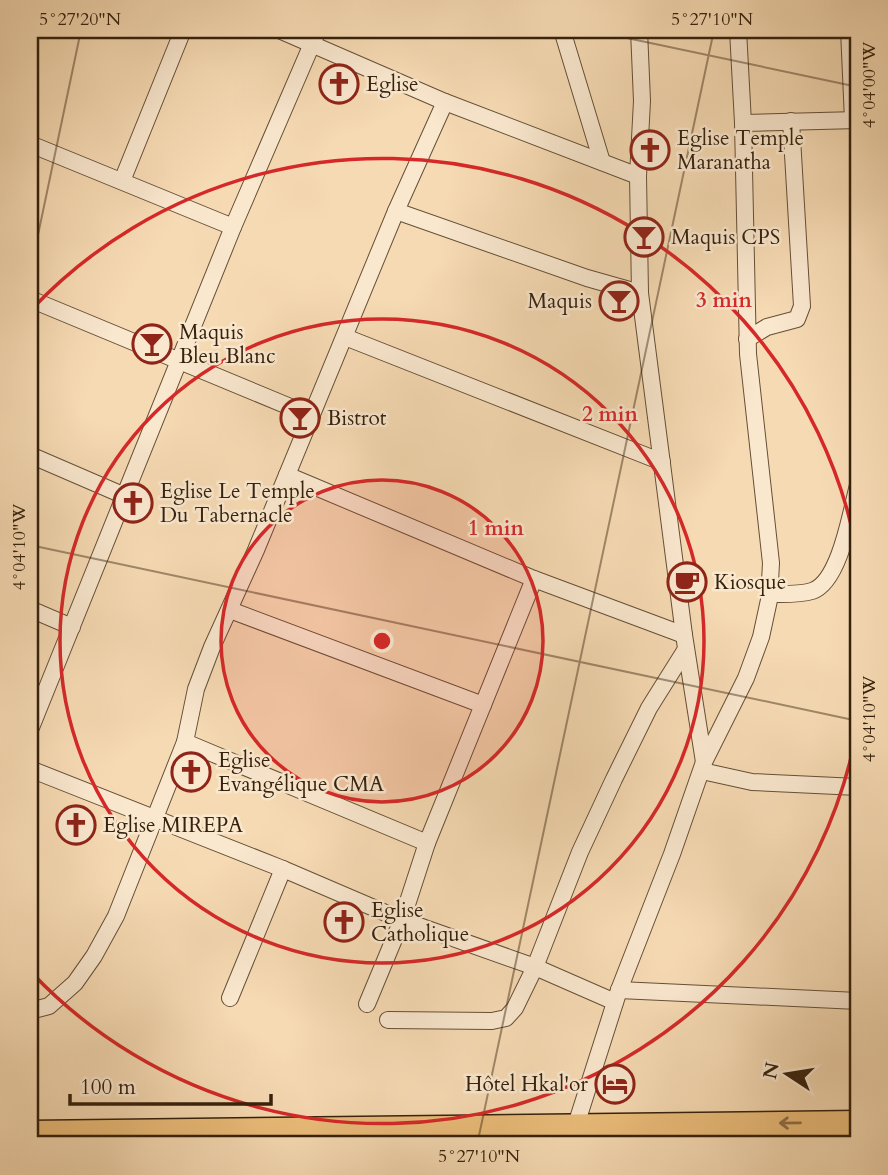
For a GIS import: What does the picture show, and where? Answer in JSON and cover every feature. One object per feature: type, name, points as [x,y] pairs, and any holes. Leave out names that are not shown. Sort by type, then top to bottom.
[{"type":"main road","points":[[30,1133],[858,1123]]},
{"type":"street","points":[[122,181],[183,30]]},
{"type":"street","points":[[279,30],[315,37],[445,102],[638,176]]},
{"type":"street","points":[[562,30],[602,162]]},
{"type":"street","points":[[639,30],[642,101],[638,176],[640,293],[703,767]]},
{"type":"street","points":[[576,1125],[617,996],[703,767],[746,678],[761,637],[769,594],[771,563],[747,339],[743,123],[738,30]]},
{"type":"street","points":[[743,123],[856,120],[849,30]]},
{"type":"street","points":[[30,730],[233,227],[315,37]]},
{"type":"street","points":[[30,1011],[48,1006],[75,983],[94,956],[116,916],[185,742],[196,689],[212,647],[288,475],[396,211],[445,102]]},
{"type":"street","points":[[747,339],[767,327],[797,318],[802,306],[791,121]]},
{"type":"street","points":[[30,144],[233,227]]},
{"type":"street","points":[[396,211],[587,278],[640,293]]},
{"type":"street","points":[[30,299],[312,416]]},
{"type":"street","points":[[345,337],[662,462]]},
{"type":"street","points":[[30,455],[125,496]]},
{"type":"street","points":[[288,475],[685,642]]},
{"type":"street","points":[[769,594],[806,593],[823,585],[835,565],[858,485]]},
{"type":"street","points":[[367,1004],[402,920],[427,843],[534,579]]},
{"type":"street","points":[[30,609],[72,627]]},
{"type":"street","points":[[230,610],[482,705]]},
{"type":"street","points":[[388,1020],[492,1021],[506,1017],[515,1008],[580,852],[649,708],[685,642]]},
{"type":"street","points":[[185,742],[427,843]]},
{"type":"street","points":[[703,767],[752,782],[858,787]]},
{"type":"street","points":[[30,769],[283,869],[402,920],[617,996],[858,1001]]},
{"type":"street","points":[[230,998],[283,869]]},
{"type":"place","name":"Eglise","points":[[339,84]]},
{"type":"place","name":"Eglise Temple Maranatha","points":[[650,150]]},
{"type":"place","name":"Maquis CPS","points":[[644,237]]},
{"type":"place","name":"Maquis","points":[[619,301]]},
{"type":"place","name":"Maquis Bleu Blanc","points":[[152,344]]},
{"type":"place","name":"Bistrot","points":[[300,418]]},
{"type":"place","name":"Eglise Le Temple Du Tabernacle","points":[[133,503]]},
{"type":"place","name":"Kiosque","points":[[687,582]]},
{"type":"place","name":"Eglise Evangélique CMA","points":[[191,772]]},
{"type":"place","name":"Eglise MIREPA","points":[[76,825]]},
{"type":"place","name":"Eglise Catholique","points":[[344,922]]},
{"type":"place","name":"Hôtel Hkal'or","points":[[615,1084]]}]
